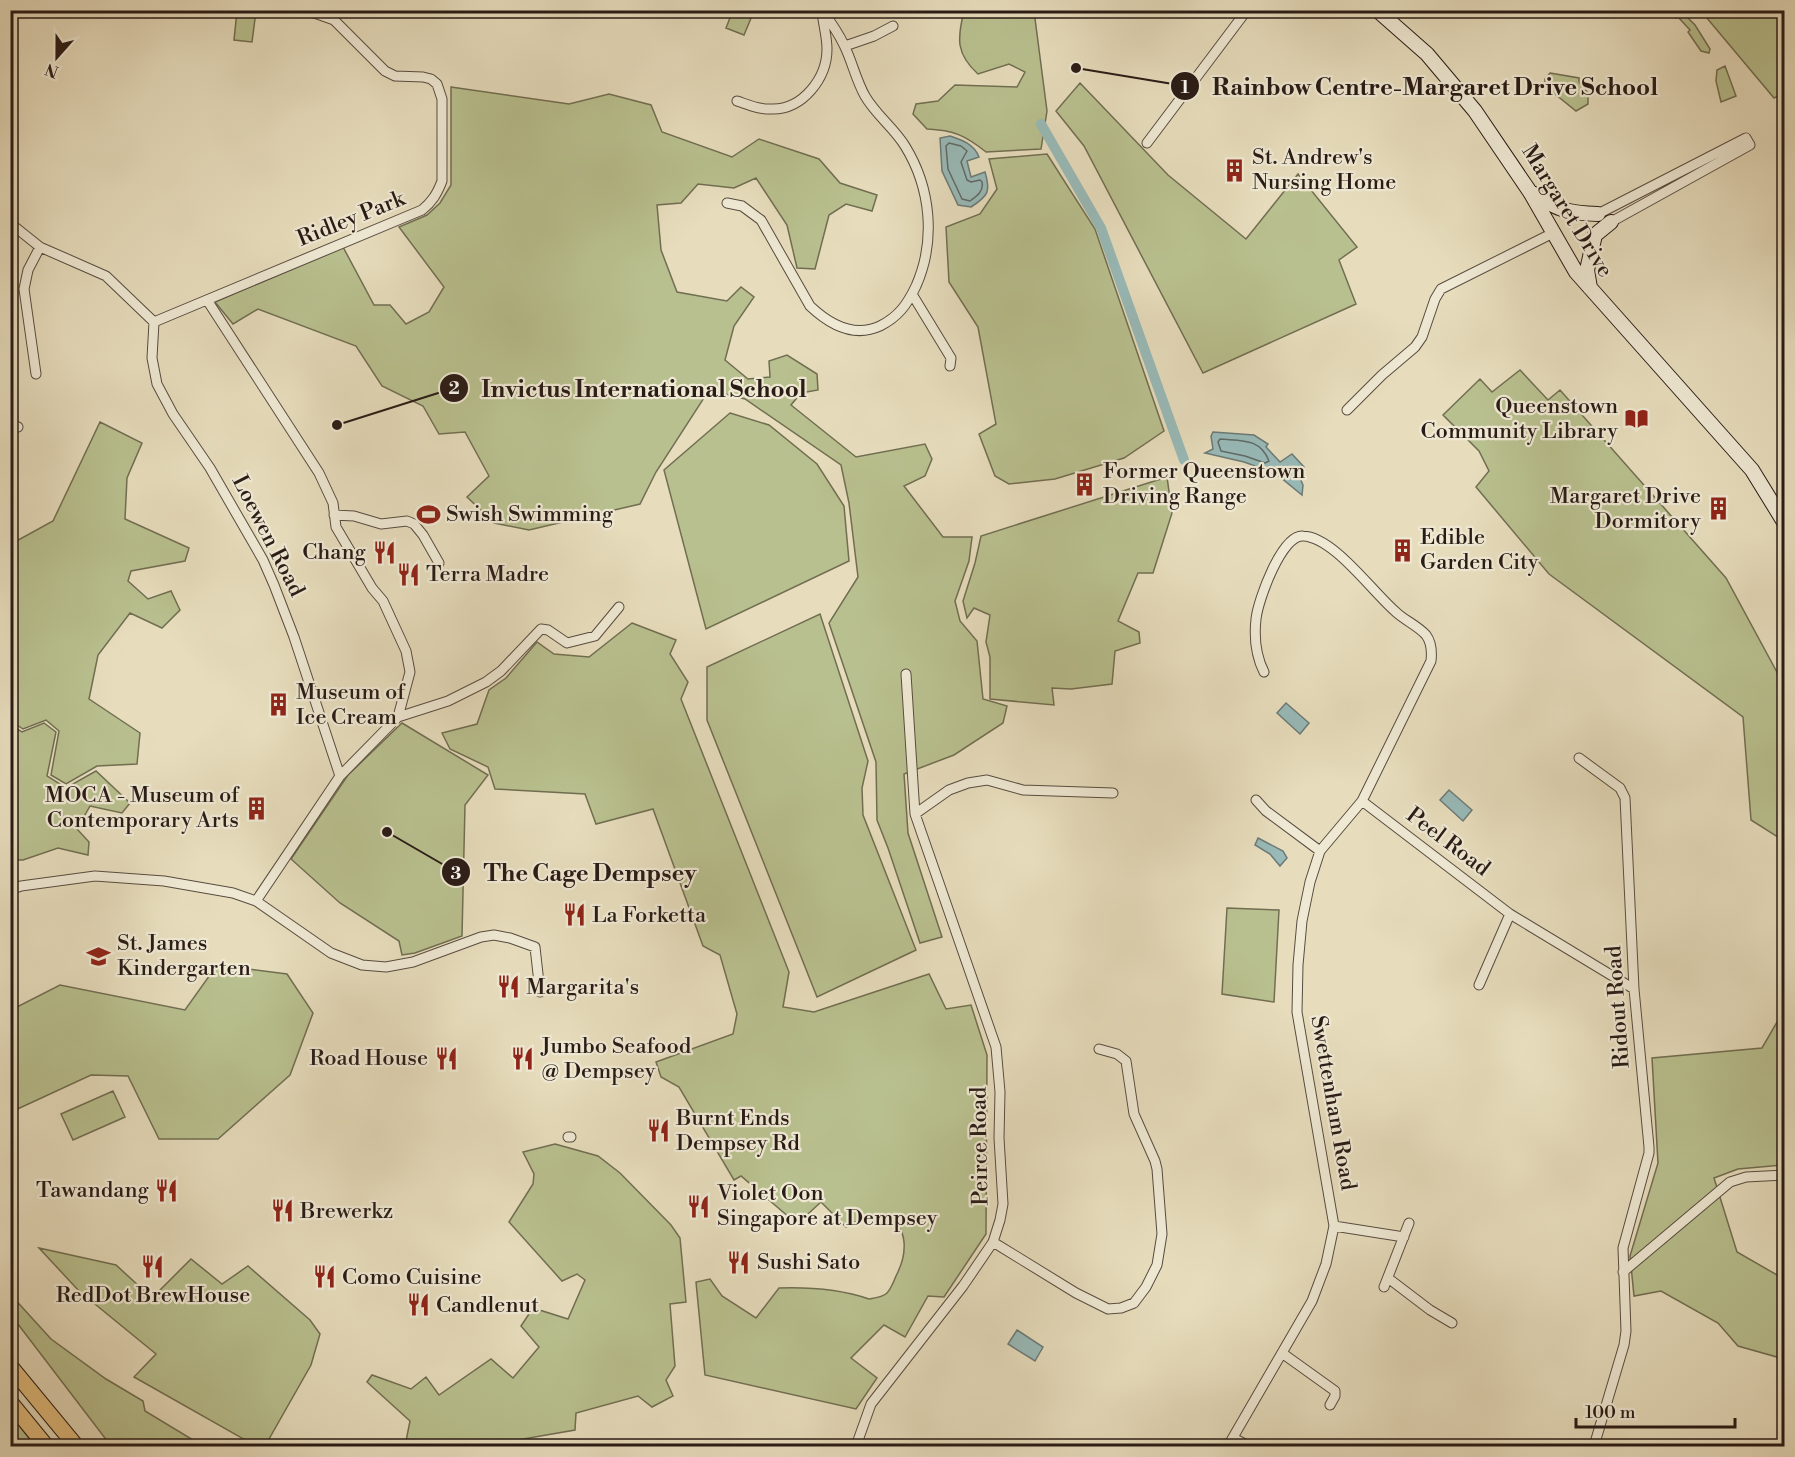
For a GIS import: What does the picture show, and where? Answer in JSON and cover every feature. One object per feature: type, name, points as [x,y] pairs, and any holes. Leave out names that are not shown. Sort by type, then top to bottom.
[{"type":"main road","points":[[10,1366],[76,1446]]},
{"type":"main road","points":[[10,1402],[45,1446]]},
{"type":"street","name":"Ridley Park","points":[[154,322],[422,210],[431,202],[442,181],[442,99],[437,84],[423,77],[395,76],[385,71],[334,20],[306,10]]},
{"type":"street","points":[[1147,144],[1247,10]]},
{"type":"street","name":"Margaret Drive","points":[[1377,10],[1427,54],[1475,111],[1530,192],[1576,272],[1752,470],[1785,522]]},
{"type":"street","points":[[727,203],[742,206],[761,220],[810,306],[821,317],[836,326],[850,330],[872,329],[892,320],[905,307],[912,294],[928,250],[929,224],[921,181],[904,145],[864,95],[845,46],[835,27],[822,11]]},
{"type":"street","points":[[736,101],[762,109],[787,107],[814,88],[824,69],[827,49],[822,11]]},
{"type":"street","points":[[845,46],[874,36],[893,26]]},
{"type":"street","name":"Margaret Drive","points":[[1598,214],[1746,138],[1750,145],[1611,222]]},
{"type":"street","points":[[1530,192],[1549,204],[1572,213],[1598,214]]},
{"type":"street","points":[[1590,290],[1587,270],[1595,235],[1611,222]]},
{"type":"street","points":[[10,223],[40,247],[106,276],[154,322]]},
{"type":"street","points":[[1347,410],[1382,375],[1415,347],[1422,337],[1435,299],[1442,289],[1553,233]]},
{"type":"street","points":[[36,374],[24,289],[28,270],[40,247]]},
{"type":"street","points":[[912,294],[951,358],[950,366]]},
{"type":"street","points":[[207,300],[319,472],[333,503],[336,527],[382,601],[406,651],[410,672],[398,717]]},
{"type":"street","name":"Loewen Road","points":[[154,322],[152,358],[157,384],[173,414],[210,468],[263,560],[278,593],[340,776]]},
{"type":"street","points":[[334,515],[354,516],[381,524],[407,521],[414,524],[439,562]]},
{"type":"street","name":"Swettenham Road","points":[[1249,1446],[1231,1442],[1312,1301],[1321,1280],[1334,1226],[1297,1012],[1302,921],[1310,882],[1320,851],[1362,801],[1431,661],[1431,643],[1425,634],[1396,613],[1335,551],[1314,538],[1299,535],[1292,539],[1284,549],[1266,584],[1257,611],[1256,651],[1264,672]]},
{"type":"street","points":[[256,901],[340,776],[398,717],[448,701],[486,682],[501,671],[541,630],[548,630],[567,643],[594,636],[619,607]]},
{"type":"street","name":"Peirce Road","points":[[856,1446],[871,1404],[963,1286],[993,1242],[1000,1220],[1003,1195],[999,1138],[1000,1092],[996,1047],[915,814],[906,674]]},
{"type":"street","name":"Ridout Road","points":[[1579,758],[1620,788],[1625,798],[1635,988],[1649,1153],[1623,1248],[1626,1331],[1624,1345],[1594,1446]]},
{"type":"street","points":[[915,814],[949,790],[968,783],[987,780],[1023,790],[1113,793]]},
{"type":"street","points":[[1256,800],[1266,811],[1320,851]]},
{"type":"street","name":"Peel Road","points":[[1362,801],[1510,914],[1635,988]]},
{"type":"street","points":[[10,890],[21,886],[95,876],[164,881],[233,893],[256,901],[331,953],[362,965],[386,967],[412,962],[481,937],[494,935],[535,947],[540,992]]},
{"type":"street","points":[[1479,986],[1510,914]]},
{"type":"street","points":[[993,1242],[1076,1293],[1108,1309],[1134,1303],[1146,1287],[1157,1265],[1162,1234],[1155,1161],[1134,1114],[1126,1061],[1117,1054],[1099,1049]]},
{"type":"street","points":[[1623,1272],[1730,1182],[1746,1177],[1785,1175]]},
{"type":"street","points":[[1409,1223],[1386,1282],[1452,1323]]},
{"type":"street","points":[[1334,1226],[1404,1237]]},
{"type":"street","points":[[1282,1353],[1335,1391],[1330,1405]]},
{"type":"green space","points":[[733,10],[754,11],[744,35],[726,28]]},
{"type":"green space","points":[[237,11],[256,11],[252,42],[234,40]]},
{"type":"green space","points":[[964,11],[1034,11],[1047,111],[1041,149],[986,152],[959,135],[927,129],[913,114],[916,104],[938,101],[955,85],[1017,87],[1025,72],[1009,64],[978,74],[971,67],[960,46],[960,30]]},
{"type":"green space","points":[[1667,11],[1681,11],[1695,25],[1710,49],[1709,53],[1701,51],[1688,32],[1690,30],[1678,17],[1676,18]]},
{"type":"green space","points":[[1701,11],[1752,11],[1755,14],[1784,11],[1784,93],[1774,98]]},
{"type":"green space","points":[[1725,66],[1736,96],[1721,102],[1716,81],[1717,70]]},
{"type":"green space","points":[[1550,73],[1579,78],[1579,82],[1588,93],[1588,104],[1576,111],[1545,86],[1545,79]]},
{"type":"green space","points":[[1080,83],[1168,175],[1246,239],[1298,174],[1357,247],[1339,260],[1356,304],[1203,373],[1084,146],[1056,111]]},
{"type":"green space","points":[[451,87],[569,104],[609,94],[651,105],[662,132],[732,157],[759,139],[819,159],[840,183],[877,195],[872,211],[846,204],[829,215],[815,269],[797,268],[787,225],[756,178],[734,188],[698,184],[681,203],[657,205],[661,250],[677,292],[727,301],[741,287],[754,297],[734,326],[725,360],[748,379],[770,377],[769,361],[787,355],[817,374],[818,390],[801,393],[791,405],[856,457],[925,444],[932,459],[925,476],[904,486],[943,537],[972,537],[969,561],[955,601],[960,621],[977,641],[983,699],[1007,706],[1003,723],[954,755],[904,774],[908,833],[942,937],[920,943],[877,820],[876,762],[829,623],[858,577],[849,503],[841,465],[745,399],[709,390],[656,472],[640,504],[529,530],[494,523],[467,497],[489,476],[465,432],[439,434],[423,406],[382,386],[356,346],[258,309],[233,324],[215,302],[343,247],[374,305],[390,305],[406,324],[429,312],[444,287],[399,227],[427,215],[440,203],[451,185]]},
{"type":"green space","points":[[1047,154],[1095,229],[1164,431],[1124,458],[1055,479],[1009,484],[995,476],[979,434],[996,424],[978,327],[949,282],[946,227],[980,214],[997,189],[989,159]]},
{"type":"green space","points":[[1520,370],[1548,400],[1560,390],[1726,578],[1778,674],[1784,671],[1784,841],[1751,820],[1743,717],[1549,574],[1476,487],[1489,471],[1479,451],[1443,415],[1480,379],[1492,392]]},
{"type":"green space","points":[[730,413],[769,425],[817,464],[844,506],[849,561],[706,629],[664,470]]},
{"type":"green space","points":[[100,422],[142,443],[127,478],[125,519],[189,548],[185,561],[131,571],[128,581],[148,599],[171,591],[180,610],[162,628],[130,613],[98,655],[89,699],[140,733],[137,764],[97,766],[66,784],[51,775],[59,731],[46,720],[23,729],[11,721],[11,544],[53,521]]},
{"type":"green space","points":[[1167,477],[1172,513],[1153,573],[1138,573],[1118,621],[1139,632],[1140,643],[1115,651],[1112,684],[1071,689],[1052,688],[1054,705],[990,699],[990,657],[986,642],[990,615],[974,608],[967,618],[963,601],[981,536]]},
{"type":"green space","points":[[820,614],[868,761],[862,788],[863,815],[916,950],[817,997],[707,720],[707,667]]},
{"type":"green space","points":[[632,623],[676,640],[670,654],[688,682],[681,699],[789,972],[783,1007],[814,1012],[929,974],[946,1009],[971,1005],[987,1055],[986,1234],[944,1297],[928,1296],[905,1337],[884,1325],[851,1358],[877,1378],[856,1409],[705,1375],[696,1282],[710,1279],[722,1296],[756,1318],[779,1288],[825,1289],[869,1299],[885,1294],[891,1287],[900,1268],[904,1242],[898,1226],[892,1221],[873,1216],[846,1227],[821,1202],[797,1224],[741,1176],[734,1180],[679,1087],[661,1077],[656,1062],[733,1034],[737,1014],[720,955],[703,946],[653,809],[596,824],[585,794],[495,789],[488,767],[450,749],[442,733],[477,724],[489,690],[506,678],[537,642],[554,654],[589,657]]},
{"type":"green space","points":[[44,723],[56,732],[47,776],[66,788],[96,771],[130,803],[122,813],[90,806],[77,829],[89,842],[88,855],[58,848],[23,860],[11,860],[11,725],[22,732]]},
{"type":"green space","points":[[402,723],[488,775],[465,805],[462,936],[415,953],[402,955],[399,941],[340,903],[291,859],[348,775]]},
{"type":"green space","points":[[1227,908],[1279,910],[1274,1002],[1222,994]]},
{"type":"green space","points":[[217,965],[287,974],[313,1013],[290,1075],[218,1139],[159,1139],[128,1076],[91,1075],[11,1112],[11,1010],[60,985],[185,1010]]},
{"type":"green space","points":[[1784,1010],[1784,1165],[1738,1169],[1714,1178],[1737,1252],[1784,1279],[1784,1359],[1738,1346],[1718,1323],[1661,1291],[1634,1296],[1630,1256],[1658,1163],[1652,1058],[1762,1048]]},
{"type":"green space","points":[[113,1091],[125,1117],[73,1140],[61,1114]]},
{"type":"green space","points":[[555,1144],[598,1156],[620,1173],[671,1225],[680,1238],[686,1302],[670,1304],[675,1366],[666,1380],[673,1396],[652,1407],[638,1396],[576,1413],[575,1430],[517,1440],[518,1446],[405,1446],[410,1421],[367,1382],[372,1375],[411,1389],[426,1377],[439,1395],[491,1359],[513,1378],[539,1347],[521,1326],[533,1308],[568,1319],[585,1280],[577,1274],[562,1281],[509,1222],[533,1184],[534,1174],[523,1152]]},
{"type":"green space","points":[[39,1248],[116,1265],[152,1298],[191,1259],[222,1284],[248,1266],[310,1320],[320,1334],[311,1365],[265,1446],[256,1446],[134,1377],[156,1354],[79,1291]]},
{"type":"green space","points":[[11,1295],[51,1339],[106,1379],[143,1401],[145,1411],[203,1446],[111,1446],[11,1315]]},
{"type":"green space","points":[[11,1415],[35,1446],[11,1446]]},
{"type":"water","points":[[950,136],[967,143],[977,153],[979,157],[967,161],[971,177],[985,172],[988,184],[987,193],[971,207],[958,205],[942,171],[940,138]]},
{"type":"water","points":[[1213,432],[1254,435],[1268,444],[1266,447],[1280,462],[1292,454],[1304,467],[1300,478],[1303,485],[1302,495],[1275,473],[1244,462],[1205,453],[1213,449],[1211,436]]},
{"type":"water","points":[[1286,703],[1309,723],[1300,734],[1277,713]]},
{"type":"water","points":[[1449,790],[1472,810],[1463,821],[1440,800]]},
{"type":"water","points":[[1258,838],[1283,851],[1287,858],[1280,866],[1270,854],[1255,845]]},
{"type":"water","points":[[1017,1330],[1043,1347],[1035,1361],[1008,1344]]},
{"type":"waterway","points":[[1041,124],[1101,228],[1184,460]]},
{"type":"place","name":"Rainbow Centre-Margaret Drive School","points":[[1076,68]]},
{"type":"place","name":"St. Andrew's Nursing Home","points":[[1234,170]]},
{"type":"place","name":"Queenstown Community Library","points":[[1636,419]]},
{"type":"place","name":"Invictus International School","points":[[337,425]]},
{"type":"place","name":"Former Queenstown Driving Range","points":[[1085,484]]},
{"type":"place","name":"Margaret Drive Dormitory","points":[[1719,509]]},
{"type":"place","name":"Swish Swimming","points":[[428,514]]},
{"type":"place","name":"Edible Garden City","points":[[1402,550]]},
{"type":"place","name":"Chang","points":[[384,552]]},
{"type":"place","name":"Terra Madre","points":[[408,574]]},
{"type":"place","name":"Museum of Ice Cream","points":[[278,705]]},
{"type":"place","name":"MOCA - Museum of Contemporary Arts","points":[[257,808]]},
{"type":"place","name":"The Cage Dempsey","points":[[387,832]]},
{"type":"place","name":"La Forketta","points":[[574,915]]},
{"type":"place","name":"St. James Kindergarten","points":[[99,956]]},
{"type":"place","name":"Margarita's","points":[[508,987]]},
{"type":"place","name":"Road House","points":[[446,1058]]},
{"type":"place","name":"Jumbo Seafood @ Dempsey","points":[[523,1059]]},
{"type":"place","name":"Burnt Ends Dempsey Rd","points":[[658,1131]]},
{"type":"place","name":"Tawandang","points":[[167,1190]]},
{"type":"place","name":"Violet Oon Singapore at Dempsey","points":[[699,1206]]},
{"type":"place","name":"Brewerkz","points":[[282,1211]]},
{"type":"place","name":"Sushi Sato","points":[[739,1262]]},
{"type":"place","name":"RedDot BrewHouse","points":[[153,1266]]},
{"type":"place","name":"Como Cuisine","points":[[324,1277]]},
{"type":"place","name":"Candlenut","points":[[418,1305]]}]
